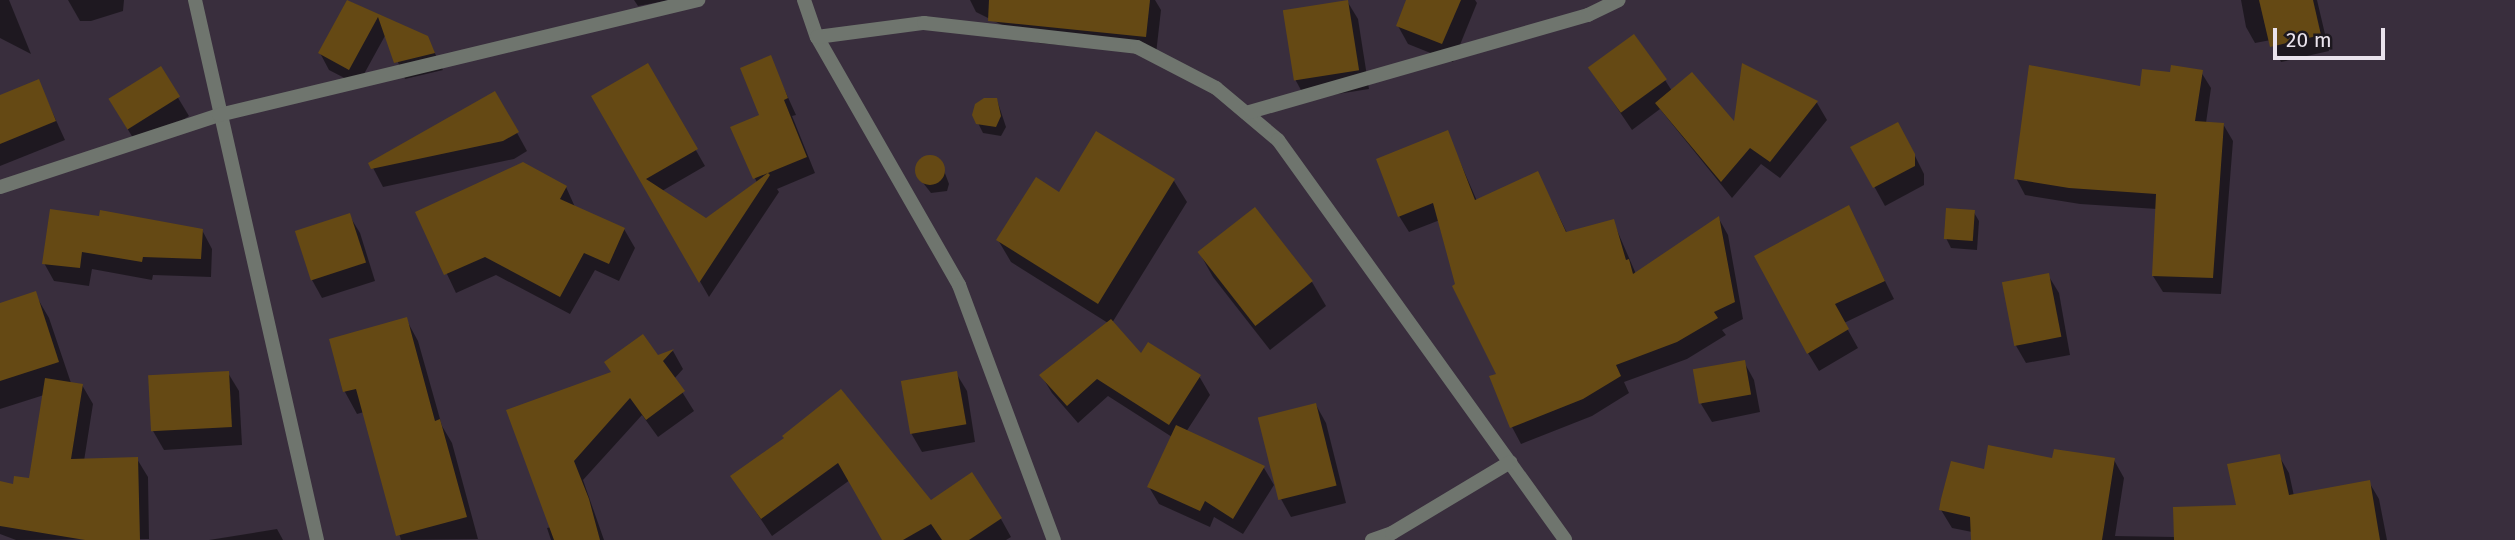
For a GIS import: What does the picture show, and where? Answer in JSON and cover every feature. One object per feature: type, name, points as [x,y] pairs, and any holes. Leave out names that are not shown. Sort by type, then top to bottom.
[{"type":"street","points":[[195,0],[317,540]]},
{"type":"street","points":[[0,187],[219,115],[698,0]]},
{"type":"street","points":[[804,0],[817,37],[959,285],[1054,540]]},
{"type":"street","points":[[1246,113],[1588,15],[1619,0]]},
{"type":"street","points":[[817,37],[924,23],[1137,47],[1216,88],[1278,140],[1565,540]]},
{"type":"street","points":[[1372,540],[1392,533],[1510,462]]},
{"type":"building","points":[[347,0],[428,36],[435,53],[394,63],[378,17],[349,70],[318,53]]},
{"type":"building","points":[[989,0],[1150,0],[1146,37],[988,21]]},
{"type":"building","points":[[1348,0],[1359,70],[1294,80],[1283,10]]},
{"type":"building","points":[[1406,0],[1461,0],[1442,44],[1396,26]]},
{"type":"building","points":[[2259,0],[2313,0],[2321,35],[2270,47]]},
{"type":"building","points":[[1634,34],[1667,79],[1621,113],[1588,68]]},
{"type":"building","points":[[771,55],[788,98],[784,100],[807,157],[753,179],[730,127],[759,115],[740,68]]},
{"type":"building","points":[[648,63],[698,149],[646,179],[706,218],[768,173],[770,175],[699,283],[591,96]]},
{"type":"building","points":[[1742,63],[1818,101],[1770,162],[1750,148],[1721,182],[1655,103],[1692,72],[1734,121]]},
{"type":"building","points":[[2029,65],[2140,86],[2142,69],[2170,72],[2171,65],[2203,70],[2195,121],[2224,123],[2213,278],[2152,276],[2156,194],[2069,188],[2014,179]]},
{"type":"building","points":[[161,66],[180,97],[127,129],[108,99]]},
{"type":"building","points":[[39,79],[56,121],[0,144],[0,95]]},
{"type":"building","points":[[495,91],[519,132],[503,141],[371,169],[368,163]]},
{"type":"building","points":[[984,98],[997,98],[1001,116],[996,127],[976,124],[972,115],[975,104]]},
{"type":"building","points":[[1898,122],[1915,154],[1915,166],[1873,188],[1850,147]]},
{"type":"building","points":[[1448,130],[1475,200],[1538,171],[1566,232],[1614,219],[1633,274],[1719,216],[1735,302],[1714,312],[1718,318],[1677,342],[1616,365],[1621,376],[1583,399],[1510,428],[1489,376],[1496,374],[1452,286],[1455,284],[1433,203],[1398,217],[1376,159]]},
{"type":"building","points":[[1096,131],[1175,179],[1098,304],[996,240],[1036,177],[1059,192]]},
{"type":"building","points":[[930,155],[941,159],[945,170],[941,181],[930,185],[919,181],[915,170],[919,159]]},
{"type":"building","points":[[523,162],[567,186],[560,199],[625,228],[609,264],[584,253],[560,297],[485,257],[444,275],[415,212]]},
{"type":"building","points":[[1849,205],[1885,281],[1835,304],[1849,329],[1807,354],[1754,256]]},
{"type":"building","points":[[1255,207],[1313,281],[1255,326],[1197,252]]},
{"type":"building","points":[[1946,208],[1975,210],[1973,241],[1944,239]]},
{"type":"building","points":[[50,209],[99,216],[100,210],[203,229],[201,259],[143,257],[142,262],[82,252],[80,268],[42,264]]},
{"type":"building","points":[[350,213],[366,262],[311,280],[295,231]]},
{"type":"building","points":[[2049,273],[2061,337],[2014,346],[2002,282]]},
{"type":"building","points":[[36,291],[59,362],[0,381],[0,303]]},
{"type":"building","points":[[407,317],[435,421],[440,419],[467,517],[396,536],[356,389],[343,392],[329,339]]},
{"type":"building","points":[[1111,319],[1141,353],[1148,342],[1201,375],[1169,425],[1097,379],[1067,406],[1039,375]]},
{"type":"building","points":[[643,334],[658,355],[674,349],[663,361],[685,391],[646,420],[630,398],[574,461],[589,499],[600,540],[554,540],[506,410],[611,372],[604,362]]},
{"type":"building","points":[[1745,360],[1751,394],[1699,404],[1693,369]]},
{"type":"building","points":[[229,371],[232,427],[151,431],[148,375]]},
{"type":"building","points":[[957,371],[966,424],[910,434],[901,381]]},
{"type":"building","points":[[45,378],[83,384],[71,459],[138,457],[140,540],[85,540],[0,526],[0,481],[13,484],[14,476],[29,478]]},
{"type":"building","points":[[841,389],[931,500],[972,472],[1002,518],[969,540],[942,540],[931,524],[903,540],[882,540],[838,463],[761,519],[730,476],[784,438],[782,436]]},
{"type":"building","points":[[1316,403],[1337,485],[1278,500],[1258,418]]},
{"type":"building","points":[[1176,425],[1265,466],[1233,519],[1205,501],[1200,511],[1147,487]]},
{"type":"building","points":[[1988,445],[2052,458],[2054,449],[2115,458],[2102,540],[1971,540],[1970,517],[1939,510],[1951,461],[1984,469]]},
{"type":"building","points":[[2280,454],[2289,495],[2370,480],[2380,540],[2174,540],[2173,507],[2236,505],[2227,464]]}]
